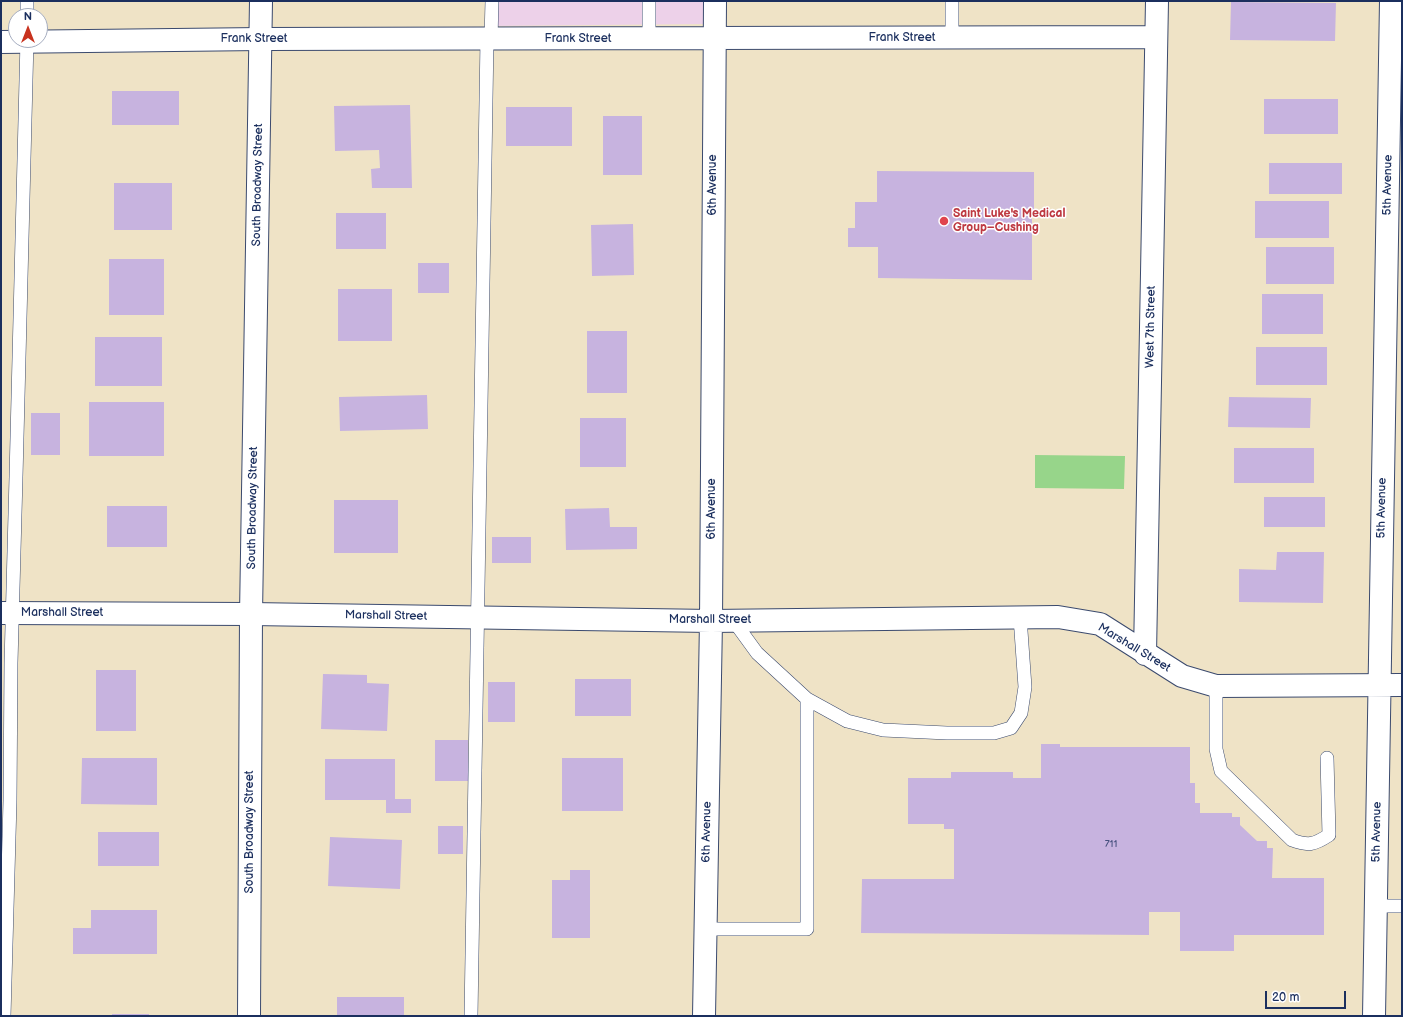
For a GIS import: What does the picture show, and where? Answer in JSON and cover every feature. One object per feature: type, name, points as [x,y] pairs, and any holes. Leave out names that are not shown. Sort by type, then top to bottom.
[{"type":"street","name":"South Broadway Street","points":[[248,1016],[251,614],[261,1]]},
{"type":"street","name":"6th Avenue","points":[[704,1016],[711,621],[715,1]]},
{"type":"street","name":"West 7th Street","points":[[1145,654],[1157,1]]},
{"type":"street","name":"5th Avenue","points":[[1374,1016],[1379,685],[1395,178],[1391,1]]},
{"type":"street","name":"Frank Street","points":[[48,41],[1156,37]]},
{"type":"street","name":"Marshall Street","points":[[7,613],[251,614],[711,621],[1058,617],[1100,624],[1145,654],[1182,676],[1216,686],[1402,685]]},
{"type":"lane","points":[[471,1016],[477,617],[489,39],[492,1]]},
{"type":"lane","points":[[649,1],[649,39]]},
{"type":"lane","points":[[952,1],[952,38]]},
{"type":"lane","points":[[4,1016],[10,801],[7,613],[27,48]]},
{"type":"lane","points":[[733,620],[757,653],[807,699],[847,721],[883,730],[947,733],[994,733],[1011,728],[1021,713],[1026,687],[1020,617]]},
{"type":"lane","points":[[1216,686],[1216,750],[1221,771],[1292,840],[1306,845],[1318,842],[1328,835],[1327,758]]},
{"type":"lane","points":[[706,929],[807,929],[807,699]]},
{"type":"lane","points":[[1376,906],[1402,906]]},
{"type":"shaded area","points":[[488,1],[707,1],[706,24],[487,26]]},
{"type":"green space","points":[[1035,455],[1125,456],[1124,489],[1035,488]]},
{"type":"building","points":[[1231,2],[1336,3],[1335,41],[1230,40]]},
{"type":"building","points":[[112,91],[179,91],[179,125],[112,125]]},
{"type":"building","points":[[1264,99],[1338,99],[1338,134],[1264,134]]},
{"type":"building","points":[[410,105],[412,188],[372,188],[371,169],[380,168],[379,150],[335,151],[334,106]]},
{"type":"building","points":[[506,107],[572,107],[572,146],[506,146]]},
{"type":"building","points":[[603,116],[642,116],[642,175],[603,175]]},
{"type":"building","points":[[1269,163],[1342,163],[1342,194],[1269,194]]},
{"type":"building","name":"Saint Luke's Medical Group–Cushing","points":[[877,171],[1034,172],[1034,210],[1042,210],[1042,215],[1032,215],[1032,280],[878,278],[878,247],[848,247],[848,228],[855,228],[855,202],[877,202]]},
{"type":"building","points":[[114,183],[172,183],[172,230],[114,230]]},
{"type":"building","points":[[1255,201],[1329,201],[1329,238],[1255,238]]},
{"type":"building","points":[[336,213],[386,213],[386,249],[336,249]]},
{"type":"building","points":[[633,224],[634,275],[592,276],[591,225]]},
{"type":"building","points":[[1266,247],[1334,247],[1334,284],[1266,284]]},
{"type":"building","points":[[109,259],[164,259],[164,315],[109,315]]},
{"type":"building","points":[[418,263],[449,263],[449,293],[418,293]]},
{"type":"building","points":[[338,289],[392,289],[392,341],[338,341]]},
{"type":"building","points":[[1262,294],[1323,294],[1323,334],[1262,334]]},
{"type":"building","points":[[587,331],[627,331],[627,393],[587,393]]},
{"type":"building","points":[[95,337],[162,337],[162,386],[95,386]]},
{"type":"building","points":[[1256,347],[1327,347],[1327,385],[1256,385]]},
{"type":"building","points":[[427,395],[428,429],[340,431],[339,397]]},
{"type":"building","points":[[1229,397],[1311,398],[1310,428],[1228,427]]},
{"type":"building","points":[[89,402],[164,402],[164,456],[89,456]]},
{"type":"building","points":[[31,413],[60,413],[60,455],[31,455]]},
{"type":"building","points":[[580,418],[626,418],[626,467],[580,467]]},
{"type":"building","points":[[1234,448],[1314,448],[1314,483],[1234,483]]},
{"type":"building","points":[[1264,497],[1325,497],[1325,527],[1264,527]]},
{"type":"building","points":[[334,500],[398,500],[398,553],[334,553]]},
{"type":"building","points":[[107,506],[167,506],[167,547],[107,547]]},
{"type":"building","points":[[609,508],[610,527],[637,527],[637,549],[566,550],[565,509]]},
{"type":"building","points":[[492,537],[531,537],[531,563],[492,563]]},
{"type":"building","points":[[1277,552],[1324,552],[1323,603],[1239,602],[1239,569],[1276,570]]},
{"type":"building","points":[[96,670],[136,670],[136,731],[96,731]]},
{"type":"building","points":[[323,674],[367,675],[367,683],[389,684],[387,731],[321,729]]},
{"type":"building","points":[[575,679],[631,679],[631,716],[575,716]]},
{"type":"building","points":[[488,682],[515,682],[515,722],[488,722]]},
{"type":"building","points":[[435,740],[468,740],[468,781],[435,781]]},
{"type":"building","points":[[1041,744],[1060,744],[1060,747],[1190,747],[1190,783],[1195,783],[1195,803],[1200,803],[1200,813],[1232,813],[1232,817],[1240,817],[1240,825],[1257,841],[1267,841],[1267,848],[1273,848],[1272,878],[1324,878],[1324,935],[1234,935],[1234,951],[1180,951],[1180,912],[1149,912],[1149,935],[861,933],[862,879],[954,879],[954,829],[944,829],[944,824],[908,824],[908,778],[951,778],[951,772],[1013,772],[1013,778],[1041,778]]},
{"type":"building","points":[[82,758],[157,758],[157,805],[81,804]]},
{"type":"building","points":[[562,758],[623,758],[623,811],[562,811]]},
{"type":"building","points":[[325,759],[395,759],[395,799],[411,799],[411,813],[386,813],[386,800],[325,800]]},
{"type":"building","points":[[438,826],[463,826],[463,854],[438,854]]},
{"type":"building","points":[[98,832],[159,832],[159,866],[98,866]]},
{"type":"building","points":[[330,837],[402,840],[400,889],[328,886]]},
{"type":"building","points":[[570,870],[590,870],[590,938],[552,938],[552,880],[570,880]]},
{"type":"building","points":[[91,910],[157,910],[157,954],[73,954],[73,928],[91,928]]},
{"type":"building","points":[[337,997],[404,997],[404,1016],[337,1016]]},
{"type":"building","points":[[112,1014],[149,1014],[149,1016],[112,1016]]},
{"type":"place","name":"Saint Luke's Medical Group–Cushing","points":[[944,221]]}]
